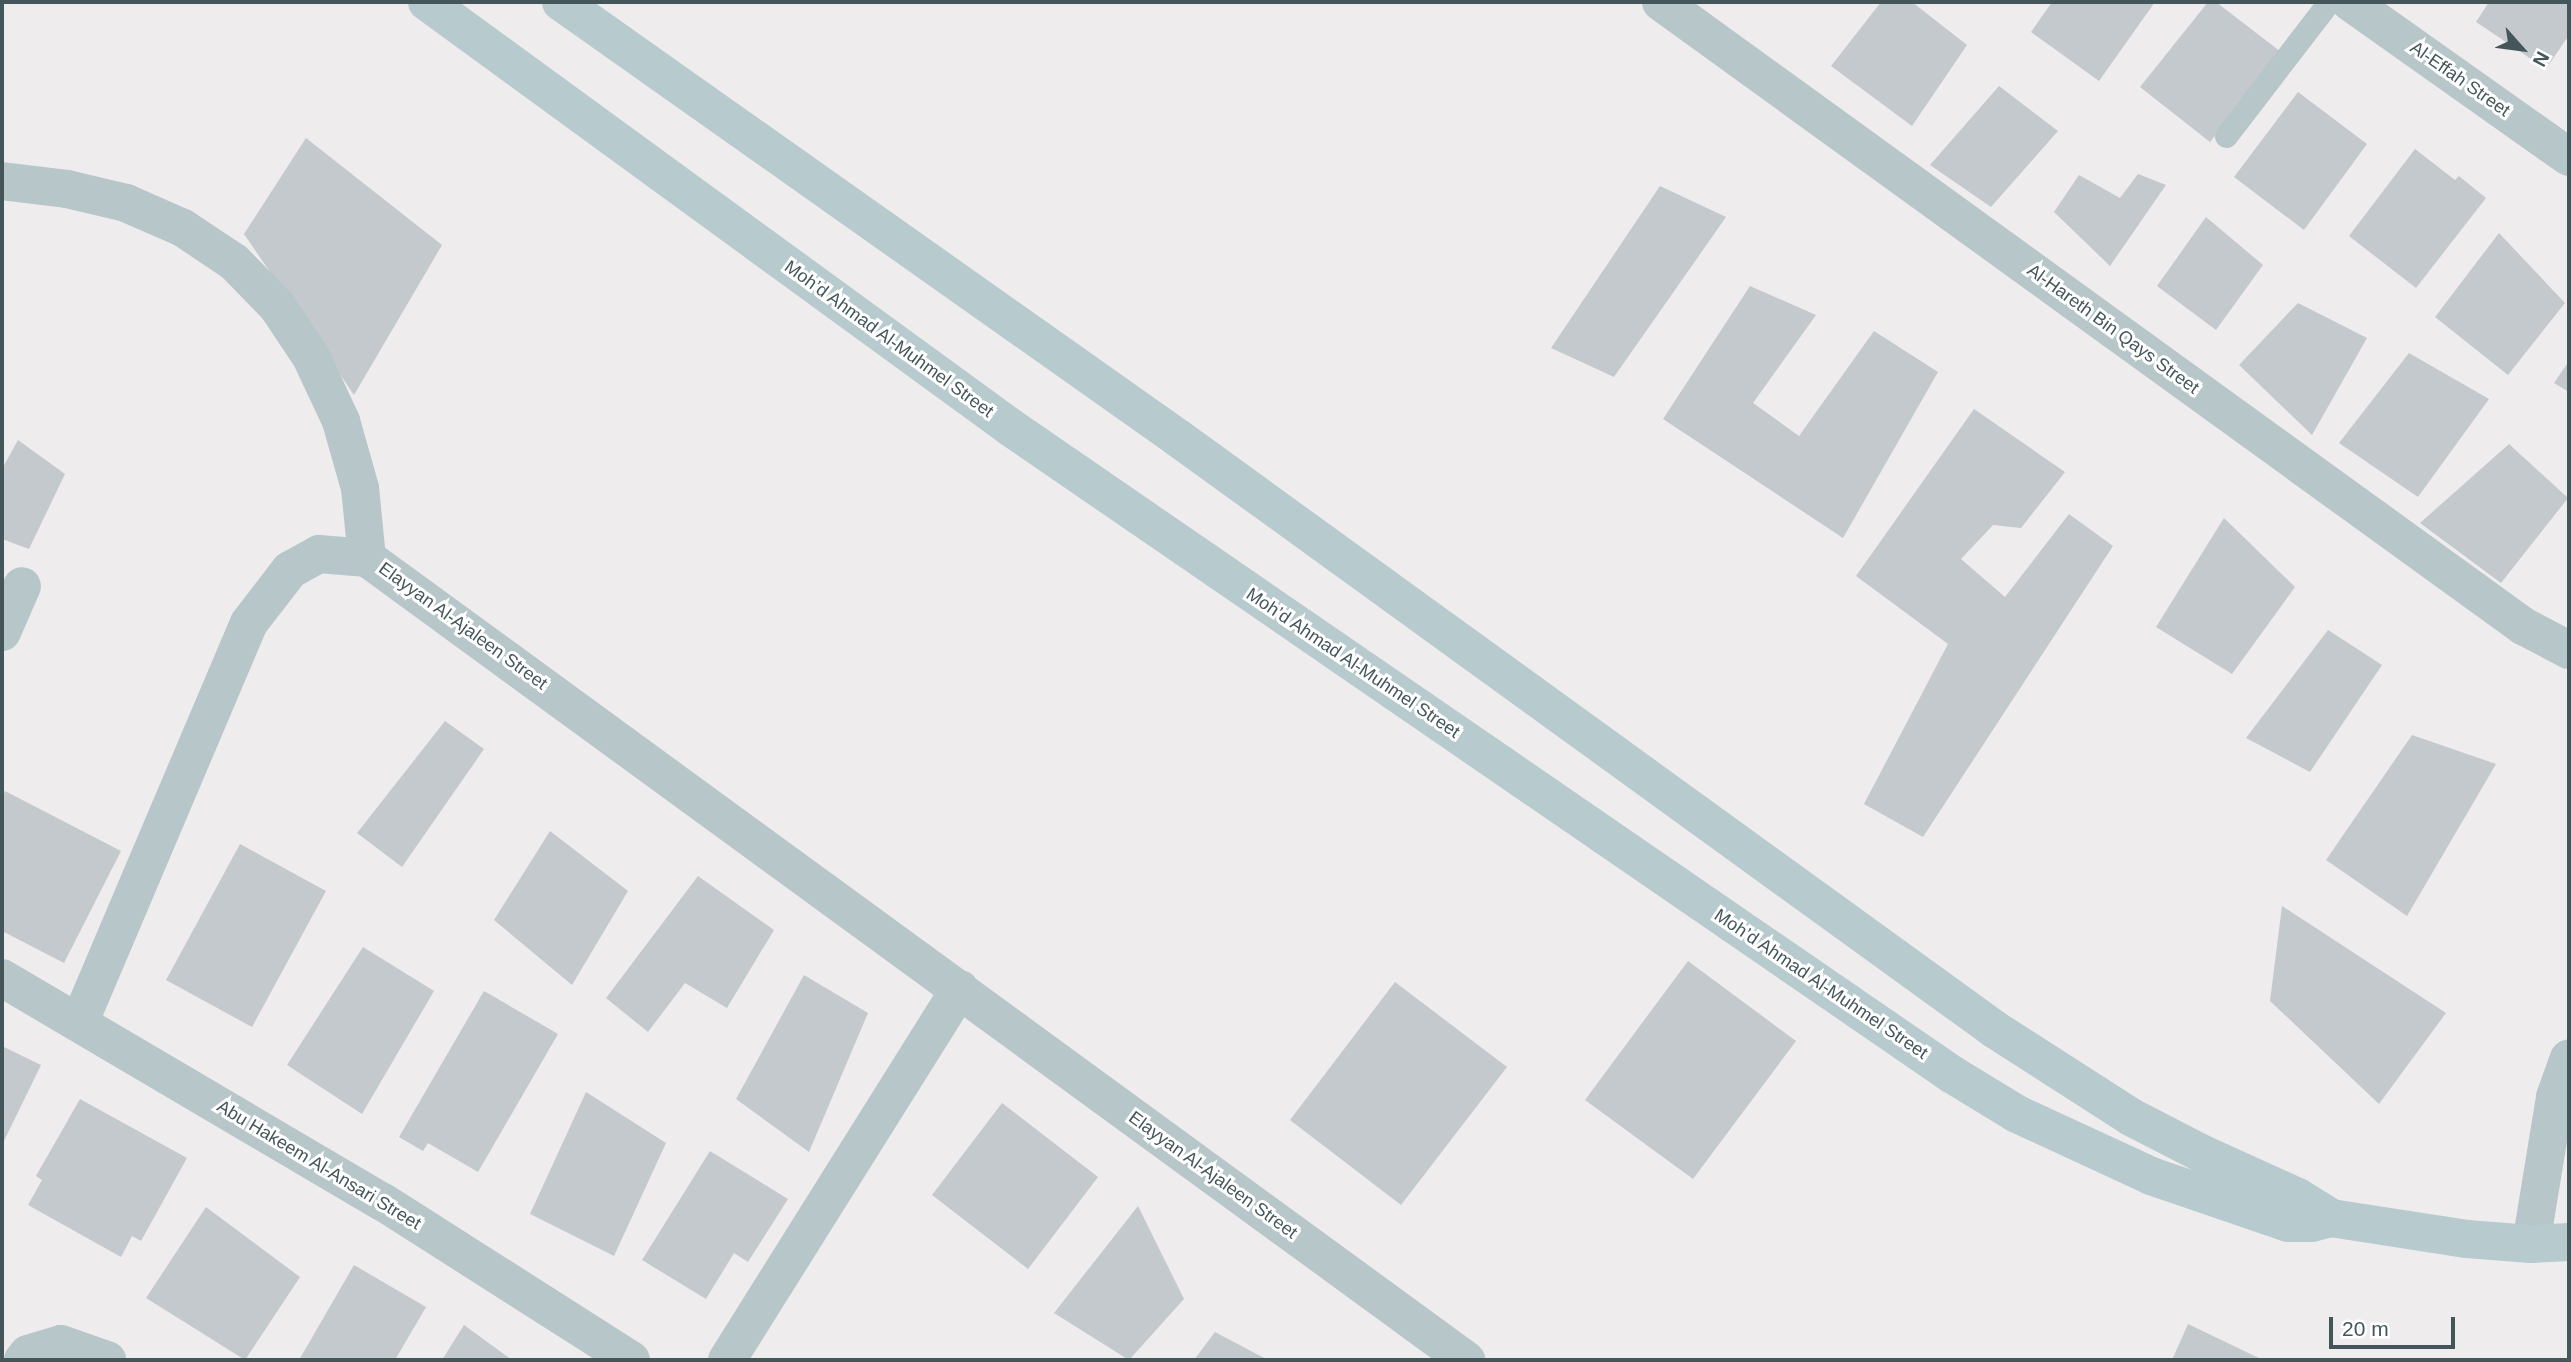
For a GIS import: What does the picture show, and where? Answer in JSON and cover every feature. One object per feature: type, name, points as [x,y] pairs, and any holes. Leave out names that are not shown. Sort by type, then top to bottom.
[{"type":"main road","name":"Moh’d Ahmad Al-Muhmel Street","points":[[426,2],[1010,427],[1953,1075],[2017,1114],[2151,1176],[2265,1217],[2312,1223],[2331,1218],[2467,1239],[2531,1244],[2569,1242]]},
{"type":"main road","name":"Moh’d Ahmad Al-Muhmel Street","points":[[561,2],[1178,438],[1994,1029],[2131,1117],[2203,1154],[2298,1197],[2331,1218]]},
{"type":"street","name":"Al-Hareth Bin Qays Street","points":[[1661,2],[2523,626],[2569,650]]},
{"type":"street","name":"Al-Effah Street","points":[[2350,2],[2569,157]]},
{"type":"street","points":[[2,181],[66,189],[126,203],[183,228],[234,262],[277,306],[311,357],[341,421],[360,488],[367,558]]},
{"type":"street","name":"Elayyan Al-Ajaleen Street","points":[[80,1021],[249,623],[290,570],[319,554],[367,558],[1466,1360]]},
{"type":"street","points":[[2,632],[22,586]]},
{"type":"street","name":"Abu Hakeem Al-Ansari Street","points":[[2,978],[80,1021],[383,1202],[631,1360]]},
{"type":"street","points":[[727,1360],[960,989]]},
{"type":"street","points":[[2531,1244],[2555,1097],[2569,1058]]},
{"type":"street","points":[[23,1360],[29,1354],[61,1343],[107,1360]]},
{"type":"lane","points":[[2226,136],[2329,2]]},
{"type":"building","points":[[1881,2],[1912,2],[1967,45],[1912,126],[1831,66]]},
{"type":"building","points":[[2052,2],[2155,2],[2099,81],[2031,32]]},
{"type":"building","points":[[2208,2],[2216,2],[2281,52],[2210,142],[2140,87]]},
{"type":"building","points":[[2489,2],[2569,2],[2569,35],[2546,69],[2476,22]]},
{"type":"building","points":[[1999,86],[2058,131],[1991,207],[1930,165]]},
{"type":"building","points":[[2298,92],[2367,144],[2304,230],[2234,177]]},
{"type":"building","points":[[306,138],[442,245],[354,395],[244,234]]},
{"type":"building","points":[[2415,149],[2455,180],[2459,176],[2486,198],[2416,288],[2349,236]]},
{"type":"building","points":[[2138,174],[2166,185],[2110,266],[2054,212],[2079,175],[2120,198]]},
{"type":"building","points":[[1660,186],[1726,217],[1614,377],[1551,348]]},
{"type":"building","points":[[2206,217],[2263,265],[2216,330],[2157,286]]},
{"type":"building","points":[[2499,233],[2565,303],[2508,375],[2435,317]]},
{"type":"building","points":[[1750,286],[1816,315],[1753,403],[1799,436],[1874,331],[1938,372],[1843,538],[1663,419]]},
{"type":"building","points":[[2298,303],[2367,338],[2312,435],[2239,365]]},
{"type":"building","points":[[2409,353],[2489,399],[2418,497],[2339,443]]},
{"type":"building","points":[[2569,361],[2569,392],[2554,383]]},
{"type":"building","points":[[1974,409],[2065,472],[2021,528],[1993,525],[1961,559],[2005,597],[2069,514],[2113,546],[1923,837],[1864,804],[1948,644],[1856,576]]},
{"type":"building","points":[[18,440],[65,474],[29,549],[2,539],[2,469]]},
{"type":"building","points":[[2509,444],[2568,498],[2501,583],[2420,523]]},
{"type":"building","points":[[2224,518],[2295,587],[2232,674],[2156,627]]},
{"type":"building","points":[[2328,630],[2382,665],[2310,772],[2246,738]]},
{"type":"building","points":[[445,721],[484,749],[402,867],[357,833]]},
{"type":"building","points":[[2412,735],[2496,764],[2407,916],[2326,860]]},
{"type":"building","points":[[5,791],[121,851],[64,963],[2,931],[2,797]]},
{"type":"building","points":[[550,831],[628,891],[572,985],[494,920]]},
{"type":"building","points":[[240,844],[326,891],[252,1027],[166,980]]},
{"type":"building","points":[[698,876],[774,930],[727,1008],[685,983],[648,1032],[606,998]]},
{"type":"building","points":[[2282,906],[2446,1013],[2379,1104],[2270,1001]]},
{"type":"building","points":[[363,947],[434,991],[362,1114],[287,1065]]},
{"type":"building","points":[[1688,961],[1796,1041],[1693,1179],[1585,1100]]},
{"type":"building","points":[[804,975],[868,1013],[809,1152],[736,1099]]},
{"type":"building","points":[[1395,982],[1507,1067],[1401,1205],[1290,1120]]},
{"type":"building","points":[[484,991],[558,1034],[478,1172],[428,1143],[423,1151],[399,1137]]},
{"type":"building","points":[[2,1046],[41,1065],[2,1145]]},
{"type":"building","points":[[586,1092],[666,1143],[614,1256],[530,1214]]},
{"type":"building","points":[[80,1099],[187,1158],[141,1241],[132,1236],[121,1257],[28,1205],[42,1180],[36,1176]]},
{"type":"building","points":[[1002,1103],[1098,1177],[1028,1269],[932,1195]]},
{"type":"building","points":[[710,1151],[788,1199],[748,1262],[734,1253],[706,1299],[642,1260]]},
{"type":"building","points":[[1138,1206],[1184,1299],[1129,1360],[1054,1313]]},
{"type":"building","points":[[206,1207],[300,1277],[245,1360],[146,1298]]},
{"type":"building","points":[[354,1265],[426,1307],[395,1360],[299,1360]]},
{"type":"building","points":[[2188,1324],[2263,1360],[2172,1360]]},
{"type":"building","points":[[464,1325],[512,1360],[442,1360]]},
{"type":"building","points":[[1215,1332],[1268,1360],[1194,1360]]}]
